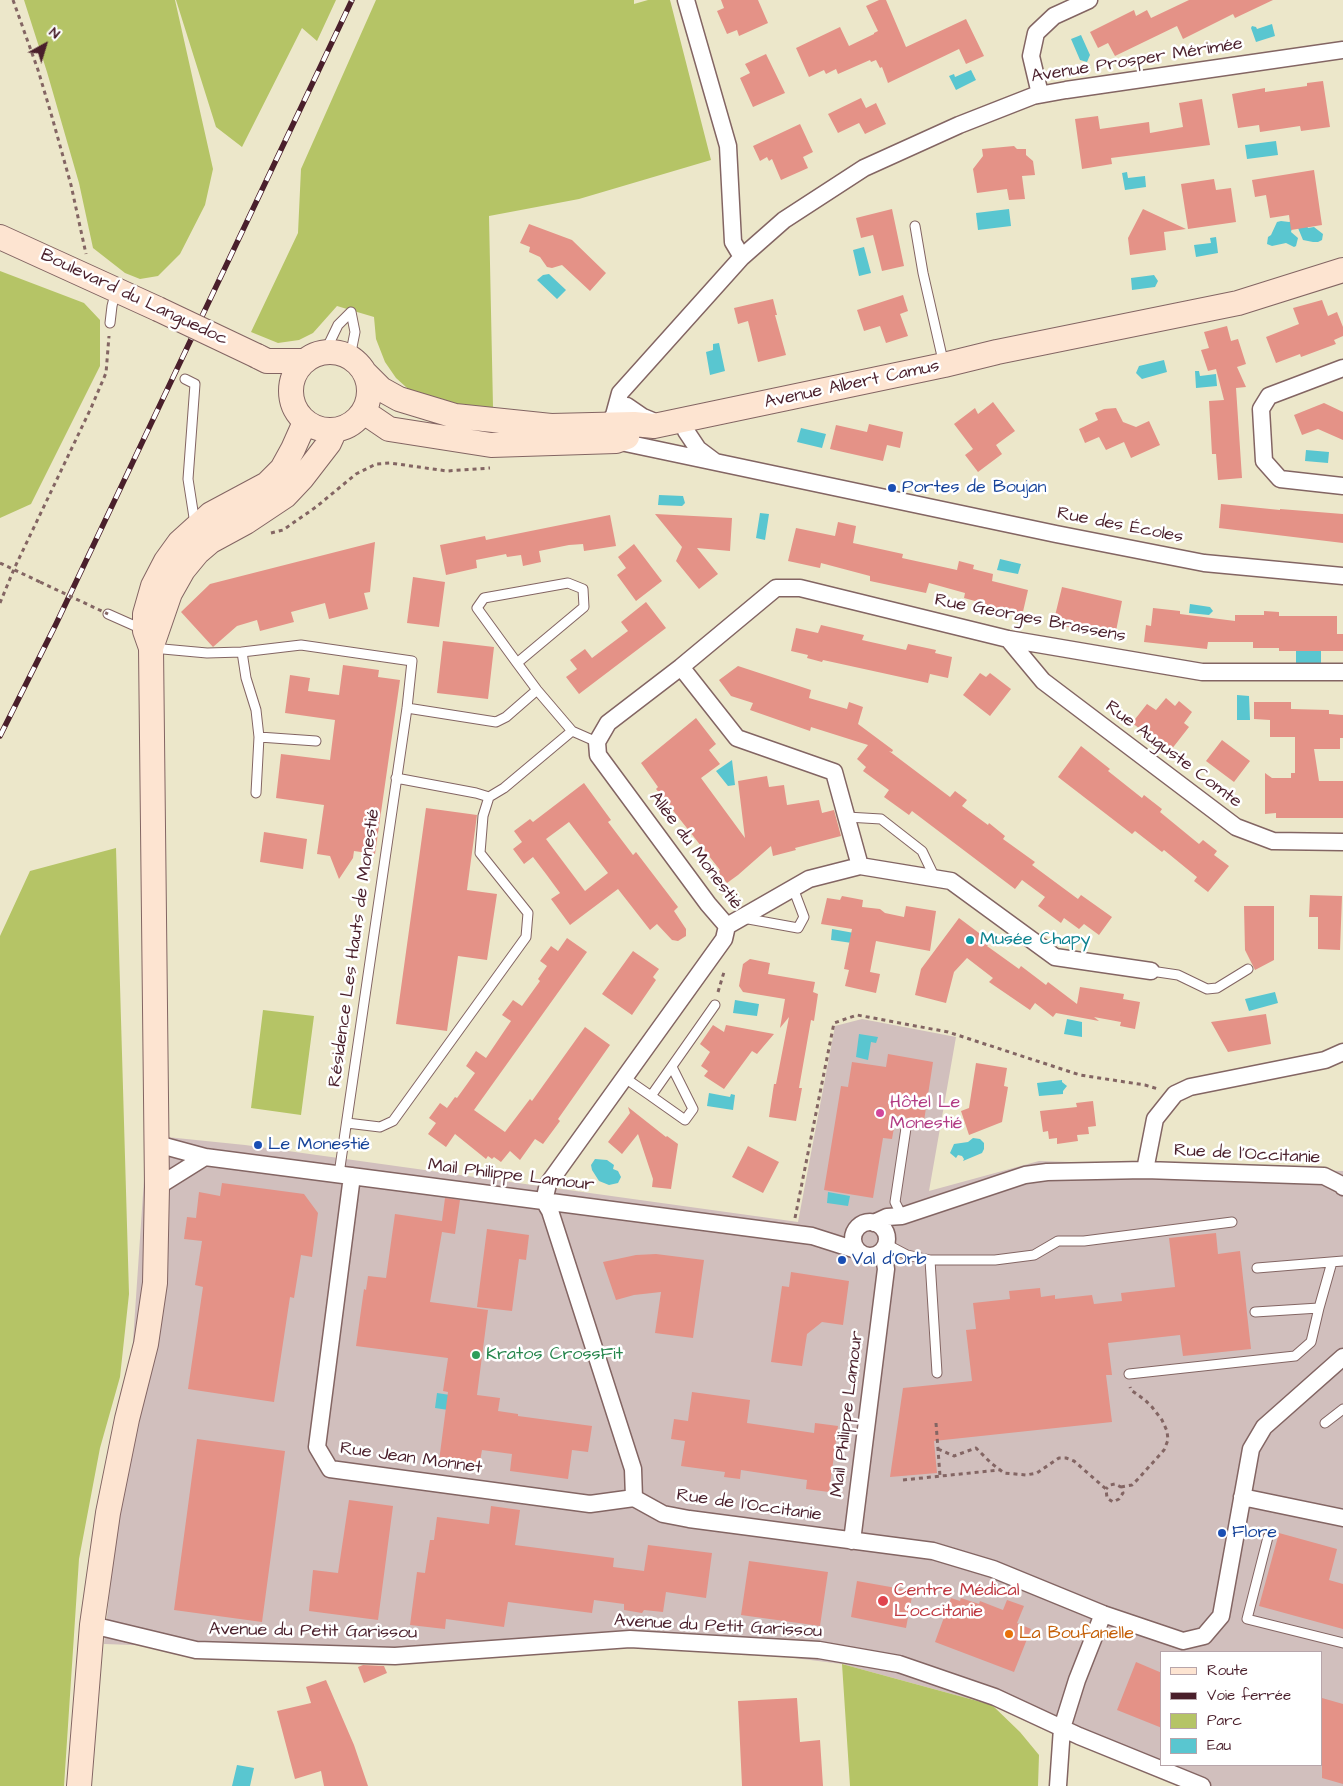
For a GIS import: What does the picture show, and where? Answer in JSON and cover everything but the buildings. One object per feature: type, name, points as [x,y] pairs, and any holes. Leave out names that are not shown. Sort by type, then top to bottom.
[{"type":"street","points":[[686,0],[728,146],[733,242],[742,257]]},
{"type":"street","points":[[1040,94],[1031,56],[1036,33],[1054,16],[1089,0]]},
{"type":"street","name":"Avenue Prosper Mérimée","points":[[611,433],[614,415],[646,418],[742,257],[784,220],[864,168],[959,125],[1040,94],[1343,50]]},
{"type":"street","name":"Boulevard du Languedoc","points":[[0,238],[9,240],[262,359],[315,356]]},
{"type":"street","name":"Avenue Albert Camus","points":[[358,365],[381,389],[399,399],[454,416],[611,433],[646,418],[944,365],[997,352],[1238,303],[1343,270]]},
{"type":"street","points":[[338,352],[358,365],[369,386],[369,399],[364,412],[356,421],[346,427],[335,430],[319,429],[305,422],[294,408],[290,391],[296,369],[315,356],[338,352]]},
{"type":"street","points":[[262,359],[279,382],[290,391]]},
{"type":"street","points":[[1343,368],[1269,396],[1261,409],[1264,461],[1280,479],[1343,486]]},
{"type":"street","points":[[364,412],[389,429],[491,445],[611,433]]},
{"type":"street","name":"Rue des Écoles","points":[[646,418],[665,452]]},
{"type":"street","name":"Rue des Écoles","points":[[646,418],[686,431],[698,448],[716,462]]},
{"type":"street","points":[[79,1786],[92,1625],[108,1513],[127,1419],[146,1344],[155,1283],[157,1144],[148,640],[145,614],[153,586],[166,561],[179,543],[211,514],[267,484],[282,469],[294,449],[305,422]]},
{"type":"street","points":[[148,640],[170,593],[183,570],[197,553],[211,541],[246,522],[285,496],[330,443],[335,430]]},
{"type":"street","name":"Rue des Écoles","points":[[611,433],[665,452],[1204,563],[1343,576]]},
{"type":"street","name":"Rue Georges Brassens","points":[[681,667],[776,588],[800,588],[1008,639],[1202,672],[1343,672]]},
{"type":"street","name":"Rue Auguste Comte","points":[[1008,639],[1043,681],[1236,827],[1274,841],[1343,842]]},
{"type":"street","points":[[597,742],[608,723],[681,667],[737,738],[834,772],[860,866]]},
{"type":"street","name":"Allée du Monestié","points":[[544,1201],[548,1184],[724,939],[733,922],[708,904],[598,755],[597,742]]},
{"type":"street","points":[[733,922],[809,879],[860,866],[951,881],[1055,956],[1152,971]]},
{"type":"street","points":[[1145,1170],[1155,1119],[1175,1094],[1190,1087],[1326,1060],[1343,1052]]},
{"type":"street","name":"Mail Philippe Lamour","points":[[157,1144],[205,1157],[812,1236],[859,1252],[877,1271],[883,1293]]},
{"type":"street","points":[[157,1187],[205,1157]]},
{"type":"street","name":"Rue de l'Occitanie","points":[[874,1223],[887,1217],[902,1216],[1025,1174],[1047,1172],[1145,1170],[1324,1176],[1343,1188]]},
{"type":"street","name":"Rue Jean Monnet","points":[[346,1175],[317,1447],[330,1469],[590,1504],[634,1498]]},
{"type":"street","points":[[544,1201],[550,1211],[633,1469],[634,1498]]},
{"type":"street","points":[[885,1243],[882,1227],[874,1223],[864,1223],[855,1230],[853,1240],[859,1252],[873,1256],[885,1243],[902,1216]]},
{"type":"street","name":"Mail Philippe Lamour","points":[[812,1236],[855,1230]]},
{"type":"street","name":"Mail Philippe Lamour","points":[[852,1541],[886,1269],[885,1243]]},
{"type":"street","name":"Rue de l'Occitanie","points":[[634,1498],[663,1514],[672,1516],[933,1551],[993,1569],[1103,1614],[1183,1641],[1204,1636],[1221,1616],[1251,1449],[1264,1427],[1343,1357]]},
{"type":"street","points":[[1242,1497],[1343,1518]]},
{"type":"street","points":[[1058,1786],[1062,1728],[1077,1680],[1103,1614]]},
{"type":"street","name":"Avenue du Petit Garissou","points":[[92,1625],[196,1650],[395,1656],[630,1639],[819,1650],[899,1664],[995,1697],[1062,1728],[1202,1786]]},
{"type":"lane","points":[[915,226],[923,273],[944,365]]},
{"type":"lane","points":[[106,285],[112,306],[110,323]]},
{"type":"lane","points":[[315,356],[338,325],[351,312],[356,332],[358,365]]},
{"type":"lane","points":[[185,379],[195,384],[188,478],[195,527]]},
{"type":"lane","points":[[517,663],[584,607],[583,589],[568,584],[484,598],[477,608],[517,663],[537,690],[572,731],[597,742]]},
{"type":"lane","name":"Résidence Les Hauts de Monestié","points":[[108,614],[148,640],[207,653],[242,652],[301,645],[412,661],[407,708],[357,1044],[347,1124],[346,1175]]},
{"type":"lane","points":[[242,652],[246,678],[256,710],[258,737],[256,793]]},
{"type":"lane","points":[[407,708],[496,722],[506,717],[537,690]]},
{"type":"lane","points":[[347,1124],[380,1127],[394,1121],[526,937],[528,913],[480,852],[484,816],[489,798],[504,788],[572,731]]},
{"type":"lane","points":[[258,737],[316,741]]},
{"type":"lane","points":[[396,778],[476,793],[489,798]]},
{"type":"lane","points":[[846,817],[881,819],[922,851],[935,878]]},
{"type":"lane","points":[[733,922],[798,928],[804,918],[792,888]]},
{"type":"lane","points":[[1152,971],[1178,975],[1207,990],[1217,988],[1248,969]]},
{"type":"lane","points":[[651,1096],[714,1005]]},
{"type":"lane","points":[[625,1078],[685,1120],[693,1109],[672,1067]]},
{"type":"lane","points":[[902,1216],[895,1202],[906,1128]]},
{"type":"lane","points":[[885,1243],[907,1255],[930,1260],[995,1260],[1034,1255],[1058,1241],[1084,1240],[1232,1222]]},
{"type":"lane","points":[[930,1260],[936,1373]]},
{"type":"lane","points":[[1257,1268],[1343,1261]]},
{"type":"lane","points":[[1129,1374],[1296,1356],[1311,1342],[1332,1262]]},
{"type":"lane","points":[[1255,1312],[1319,1308]]},
{"type":"lane","points":[[1325,1423],[1343,1409]]},
{"type":"lane","points":[[1268,1537],[1247,1619],[1343,1643]]},
{"type":"path","points":[[13,0],[38,70],[71,185],[86,254],[106,285]]},
{"type":"path","points":[[0,603],[14,568],[106,373],[110,323]]},
{"type":"path","points":[[246,522],[258,535],[283,530],[316,507],[356,474],[376,464],[447,471],[490,468]]},
{"type":"path","points":[[0,563],[108,614]]},
{"type":"path","points":[[792,1233],[834,1023],[857,1015],[948,1032],[1080,1074],[1145,1085],[1175,1094]]},
{"type":"path","points":[[1106,1489],[1110,1485],[1115,1484],[1121,1487],[1132,1485],[1164,1450],[1168,1440],[1167,1431],[1157,1414],[1145,1400],[1131,1390],[1129,1374]]},
{"type":"path","points":[[936,1423],[940,1476]]},
{"type":"path","points":[[938,1450],[954,1456],[976,1448],[1004,1473],[1026,1475],[1038,1472],[1059,1458],[1066,1458],[1074,1461],[1106,1489],[1107,1498],[1113,1502],[1119,1499],[1123,1493],[1121,1487]]},
{"type":"path","points":[[903,1480],[1000,1470]]},
{"type":"shaded area","points":[[862,1019],[956,1037],[929,1191],[1039,1161],[1343,1171],[1343,1786],[1209,1786],[1017,1712],[842,1664],[683,1644],[416,1655],[104,1644],[127,1430],[147,1135],[245,1145],[798,1222],[835,1026]]},
{"type":"green space","points":[[24,0],[175,0],[213,169],[205,205],[180,254],[158,276],[140,279],[125,273],[93,248],[79,183]]},
{"type":"green space","points":[[176,0],[336,0],[317,41],[302,28],[242,147],[216,127]]},
{"type":"green space","points":[[376,0],[634,0],[634,4],[648,0],[670,0],[711,160],[579,199],[489,216],[493,407],[484,412],[416,396],[396,378],[385,362],[376,339],[374,317],[337,306],[313,333],[299,340],[278,343],[251,332],[298,233],[301,169]]},
{"type":"green space","points":[[0,271],[84,303],[100,320],[100,366],[31,504],[0,518]]},
{"type":"green space","points":[[116,848],[129,1294],[120,1377],[100,1448],[79,1559],[64,1786],[0,1786],[0,936],[30,871]]},
{"type":"green space","points":[[263,1010],[314,1016],[301,1115],[251,1108]]},
{"type":"green space","points":[[842,1664],[992,1705],[1020,1732],[1039,1755],[1038,1786],[850,1786]]},
{"type":"water","points":[[1272,24],[1275,36],[1256,42],[1252,26],[1257,29]]},
{"type":"water","points":[[1081,35],[1090,55],[1087,62],[1080,60],[1071,39]]},
{"type":"water","points":[[971,70],[976,80],[956,90],[949,76],[954,74],[955,77]]},
{"type":"water","points":[[1276,141],[1278,155],[1247,159],[1245,145]]},
{"type":"water","points":[[1127,172],[1128,178],[1145,176],[1146,187],[1125,190],[1122,173]]},
{"type":"water","points":[[1009,209],[1011,226],[978,230],[976,213]]},
{"type":"water","points":[[1304,218],[1308,228],[1314,227],[1323,234],[1322,240],[1313,242],[1303,240],[1298,228],[1292,228],[1291,232],[1298,238],[1296,246],[1294,247],[1286,243],[1272,246],[1267,244],[1268,237],[1271,235],[1277,222],[1289,222]]},
{"type":"water","points":[[1216,237],[1218,253],[1196,257],[1194,245],[1211,243],[1210,238]]},
{"type":"water","points":[[864,247],[871,273],[859,276],[853,250]]},
{"type":"water","points":[[549,274],[566,290],[557,299],[537,280],[543,275]]},
{"type":"water","points":[[1154,275],[1158,281],[1155,287],[1132,290],[1131,278]]},
{"type":"water","points":[[719,343],[725,371],[710,375],[706,352],[713,350],[713,344]]},
{"type":"water","points":[[1164,360],[1167,372],[1142,379],[1136,373],[1139,366]]},
{"type":"water","points":[[1195,371],[1199,371],[1200,376],[1216,374],[1217,386],[1196,388]]},
{"type":"water","points":[[801,428],[826,434],[822,448],[797,442]]},
{"type":"water","points":[[1306,450],[1329,452],[1328,463],[1305,461]]},
{"type":"water","points":[[659,495],[683,496],[685,503],[682,506],[658,505]]},
{"type":"water","points":[[760,513],[769,514],[765,540],[756,538]]},
{"type":"water","points":[[1000,559],[1021,564],[1018,574],[997,570]]},
{"type":"water","points":[[1190,604],[1210,607],[1213,611],[1209,615],[1189,613]]},
{"type":"water","points":[[1296,651],[1321,651],[1321,663],[1296,663]]},
{"type":"water","points":[[1237,695],[1249,696],[1250,720],[1237,720]]},
{"type":"water","points":[[732,760],[735,785],[728,786],[716,771]]},
{"type":"water","points":[[832,929],[854,933],[852,943],[831,940]]},
{"type":"water","points":[[1275,992],[1278,1003],[1249,1011],[1245,999]]},
{"type":"water","points":[[735,1000],[759,1004],[757,1016],[733,1013]]},
{"type":"water","points":[[1067,1019],[1082,1022],[1082,1037],[1064,1034]]},
{"type":"water","points":[[859,1034],[878,1037],[876,1043],[871,1042],[868,1060],[856,1057]]},
{"type":"water","points":[[1062,1080],[1067,1086],[1063,1094],[1039,1096],[1037,1083]]},
{"type":"water","points":[[709,1093],[730,1097],[731,1094],[735,1095],[733,1110],[707,1106]]},
{"type":"water","points":[[973,1138],[980,1139],[984,1143],[982,1153],[963,1161],[962,1156],[958,1155],[956,1158],[950,1153],[954,1144],[968,1142]]},
{"type":"water","points":[[595,1159],[607,1160],[614,1165],[613,1169],[618,1171],[621,1177],[618,1183],[609,1185],[599,1181],[591,1165]]},
{"type":"water","points":[[828,1192],[850,1196],[848,1206],[827,1203]]},
{"type":"water","points":[[437,1393],[463,1397],[462,1412],[435,1408]]},
{"type":"water","points":[[237,1765],[254,1768],[250,1786],[232,1786]]},
{"type":"railway","points":[[0,736],[56,624],[352,0]]},
{"type":"place","name":"Portes de Boujan","points":[[892,488]]},
{"type":"place","name":"Musée Chapy","points":[[970,940]]},
{"type":"place","name":"Hôtel Le Monestié","points":[[880,1113]]},
{"type":"place","name":"Le Monestié","points":[[258,1145]]},
{"type":"place","name":"Val d'Orb","points":[[842,1260]]},
{"type":"place","name":"Kratos CrossFit","points":[[476,1355]]},
{"type":"place","name":"Flore","points":[[1222,1533]]},
{"type":"place","name":"Centre Médical L'occitanie","points":[[883,1601]]},
{"type":"place","name":"La Boufanelle","points":[[1009,1634]]}]
